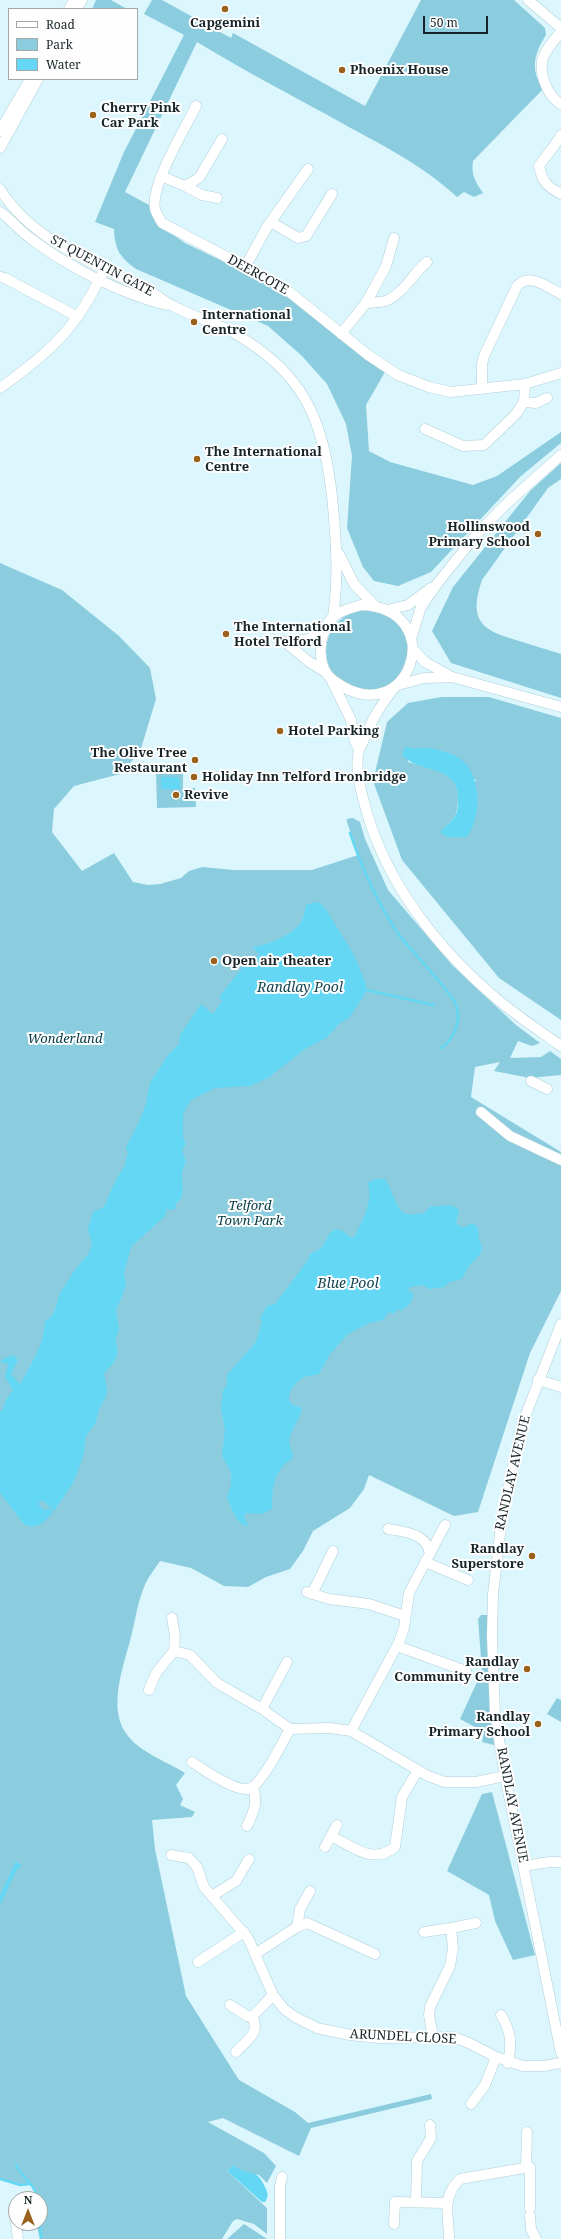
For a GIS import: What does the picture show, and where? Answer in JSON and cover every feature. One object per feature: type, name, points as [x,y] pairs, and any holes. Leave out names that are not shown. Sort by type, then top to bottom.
[{"type":"street","points":[[528,0],[561,28]]},
{"type":"street","points":[[561,32],[548,49],[542,61],[544,83],[555,102],[561,104]]},
{"type":"street","points":[[0,131],[29,80]]},
{"type":"street","points":[[0,148],[37,80]]},
{"type":"street","name":"DEERCOTE","points":[[196,106],[161,176],[156,190],[155,209],[162,223],[282,286],[368,356],[398,375],[429,387],[451,392],[525,384],[561,373]]},
{"type":"street","points":[[561,135],[556,144],[546,154],[539,166],[542,181],[561,194]]},
{"type":"street","points":[[185,186],[199,178],[222,139]]},
{"type":"street","points":[[245,267],[271,222],[308,169]]},
{"type":"street","points":[[161,176],[202,194],[217,198]]},
{"type":"street","name":"ST QUENTIN GATE","points":[[0,189],[14,209],[37,230],[73,252],[149,291],[173,306],[233,332],[276,362],[291,378],[306,399],[324,442],[338,551]]},
{"type":"street","points":[[271,222],[298,238],[306,236],[332,194]]},
{"type":"street","name":"ST QUENTIN GATE","points":[[0,212],[29,237],[53,254],[100,279],[150,301],[173,306]]},
{"type":"street","points":[[341,334],[366,302],[386,266],[394,238]]},
{"type":"street","points":[[366,302],[388,300],[408,285],[419,269],[427,262]]},
{"type":"street","points":[[0,388],[61,340],[78,317],[105,269]]},
{"type":"street","points":[[0,277],[6,278],[78,317]]},
{"type":"street","points":[[482,388],[482,364],[484,356],[517,286],[526,280],[533,280],[561,294]]},
{"type":"street","points":[[425,429],[463,446],[484,445],[516,414],[524,402],[525,384]]},
{"type":"street","points":[[524,402],[536,403],[547,398]]},
{"type":"street","points":[[559,1044],[498,1000],[463,969],[418,916],[396,880],[372,828],[360,786],[359,749],[374,714],[406,675],[411,663],[412,644],[421,607],[476,534],[505,505],[561,455]]},
{"type":"street","points":[[338,551],[354,584],[375,606]]},
{"type":"street","points":[[324,671],[321,652],[324,633],[333,617],[337,587],[338,551]]},
{"type":"street","points":[[387,610],[408,605],[437,584]]},
{"type":"street","points":[[333,617],[348,609],[361,605],[375,606],[387,610],[398,617],[406,627],[412,644],[425,662],[452,677],[561,706]]},
{"type":"street","points":[[324,633],[309,640],[285,642],[303,657],[324,671],[331,679],[351,720],[355,742],[359,749]]},
{"type":"street","points":[[331,679],[350,691],[360,694],[376,693],[424,678],[452,677]]},
{"type":"street","points":[[531,1081],[547,1089]]},
{"type":"street","points":[[481,1112],[510,1136],[561,1160]]},
{"type":"street","name":"RANDLAY AVENUE","points":[[561,1324],[521,1427],[501,1526],[493,1594],[495,1714],[505,1776],[561,2053]]},
{"type":"street","points":[[538,1380],[561,1387]]},
{"type":"street","points":[[351,1731],[397,1646],[404,1628],[409,1593],[445,1525]]},
{"type":"street","points":[[388,1529],[409,1532],[420,1537],[427,1543],[427,1558]]},
{"type":"street","points":[[333,1551],[310,1593],[369,1604],[405,1616]]},
{"type":"street","points":[[427,1558],[468,1580]]},
{"type":"street","points":[[149,1690],[156,1673],[174,1651],[175,1636],[172,1618]]},
{"type":"street","points":[[397,1646],[466,1671]]},
{"type":"street","points":[[174,1651],[190,1655],[217,1683],[262,1709],[290,1729],[330,1728],[351,1731],[437,1780],[453,1783],[476,1782],[505,1776]]},
{"type":"street","points":[[262,1709],[287,1662]]},
{"type":"street","points":[[192,1762],[221,1779],[243,1789],[250,1789],[258,1783],[290,1729]]},
{"type":"street","points":[[331,1836],[372,1856],[385,1854],[395,1846],[402,1797],[418,1770]]},
{"type":"street","points":[[247,1826],[256,1805],[256,1797],[253,1787]]},
{"type":"street","points":[[325,1847],[337,1825]]},
{"type":"street","name":"ARUNDEL CLOSE","points":[[171,1855],[189,1858],[197,1866],[204,1886],[244,1932],[256,1954],[272,1995],[284,2009],[309,2025],[335,2033],[370,2038],[459,2038],[508,2062],[537,2067],[561,2063]]},
{"type":"street","points":[[212,1896],[236,1881],[249,1860]]},
{"type":"street","points":[[523,1866],[561,1862]]},
{"type":"street","points":[[297,1927],[300,1909],[310,1891]]},
{"type":"street","points":[[424,1932],[476,1923]]},
{"type":"street","points":[[256,1954],[297,1927],[307,1924],[316,1926],[375,1954]]},
{"type":"street","points":[[432,2037],[429,2015],[430,2007],[450,1966],[453,1948],[451,1928]]},
{"type":"street","points":[[198,1962],[244,1932]]},
{"type":"street","points":[[252,2017],[272,1995]]},
{"type":"street","points":[[230,2005],[247,2016],[252,2017],[257,2025],[256,2031],[236,2052]]},
{"type":"street","points":[[501,2015],[509,2028],[510,2051],[508,2062]]},
{"type":"street","points":[[471,2104],[486,2085],[496,2057]]},
{"type":"street","points":[[416,2202],[417,2161],[431,2138],[430,2125]]},
{"type":"street","points":[[527,2132],[531,2229],[536,2239]]},
{"type":"street","points":[[449,2239],[446,2203],[455,2185],[460,2179],[528,2167]]},
{"type":"street","points":[[280,2239],[280,2186],[282,2177]]},
{"type":"street","points":[[394,2224],[395,2202],[446,2203]]},
{"type":"green space","points":[[96,0],[111,0],[125,8],[92,8]]},
{"type":"green space","points":[[152,0],[162,0],[231,38],[233,33],[365,106],[421,0],[514,0],[545,28],[546,35],[536,55],[535,62],[536,75],[543,89],[473,161],[474,178],[483,193],[474,197],[464,192],[457,197],[432,176],[404,158],[197,42],[125,192],[149,205],[155,222],[185,243],[282,290],[385,372],[366,405],[369,451],[390,462],[473,485],[497,476],[561,432],[561,443],[521,476],[431,572],[398,586],[374,581],[363,567],[347,528],[352,456],[346,424],[327,384],[302,356],[268,326],[136,269],[119,253],[114,229],[95,222],[124,152],[184,35],[144,14]]},
{"type":"green space","points":[[561,463],[561,479],[548,488],[482,580],[478,593],[477,613],[480,620],[493,632],[561,654],[561,698],[451,663],[432,631],[453,587],[530,491]]},
{"type":"green space","name":"Telford Town Park","points":[[0,563],[62,590],[119,636],[150,668],[156,699],[140,752],[120,774],[74,786],[54,809],[52,832],[82,871],[114,853],[133,882],[148,885],[160,884],[181,878],[189,871],[202,867],[234,870],[312,870],[358,855],[347,822],[347,819],[353,818],[360,822],[365,839],[388,890],[453,966],[516,1025],[540,1043],[532,1046],[518,1041],[510,1058],[541,1057],[550,1051],[561,1059],[561,1075],[530,1078],[494,1071],[500,1062],[475,1067],[471,1097],[561,1152],[561,1291],[530,1353],[478,1512],[454,1516],[369,1475],[364,1489],[350,1508],[313,1531],[303,1551],[290,1569],[266,1577],[248,1587],[224,1586],[191,1568],[160,1561],[150,1575],[141,1596],[119,1685],[118,1710],[120,1721],[125,1732],[145,1751],[185,1773],[176,1785],[183,1799],[180,1805],[195,1812],[192,1817],[152,1820],[155,1849],[186,1996],[239,2080],[295,2112],[308,2123],[431,2094],[432,2099],[311,2128],[299,2156],[223,2118],[208,2122],[264,2153],[276,2166],[267,2183],[259,2175],[242,2173],[233,2165],[227,2171],[267,2208],[267,2234],[254,2224],[237,2219],[233,2221],[222,2239],[40,2239],[38,2231],[48,2231],[48,2191],[36,2191],[30,2184],[20,2185],[0,2179]]},
{"type":"green space","points":[[367,610],[383,613],[396,622],[405,635],[408,651],[405,667],[396,680],[383,689],[367,692],[351,689],[338,680],[329,667],[326,651],[329,635],[338,622],[351,613]]},
{"type":"green space","points":[[441,697],[489,697],[561,718],[561,1020],[499,978],[402,860],[373,781],[387,722],[408,703]],"holes":[[[406,747],[476,780],[447,837],[441,832],[452,821],[456,814],[458,806],[456,787],[452,780],[440,771],[408,762]]]},
{"type":"green space","name":"Revive","points":[[183,772],[183,788],[195,788],[196,807],[157,808],[156,773]]},
{"type":"green space","points":[[481,1615],[489,1615],[494,1745],[482,1742],[484,1732],[460,1719],[482,1671],[478,1619]]},
{"type":"green space","points":[[557,1698],[561,1700],[561,1722],[547,1714]]},
{"type":"green space","points":[[492,1792],[535,1955],[513,1960],[495,1921],[489,1895],[447,1871],[482,1794]]},
{"type":"green space","points":[[244,2224],[267,2239],[227,2239]]},
{"type":"water","points":[[406,746],[415,749],[429,748],[449,753],[463,761],[468,767],[475,783],[477,804],[476,816],[467,837],[447,837],[440,832],[452,821],[457,811],[458,795],[455,785],[450,778],[443,773],[409,761],[402,755]]},
{"type":"water","points":[[161,777],[177,777],[180,781],[180,789],[161,789]]},
{"type":"water","name":"Randlay Pool","points":[[315,902],[320,903],[325,908],[354,955],[366,984],[366,990],[363,997],[349,1018],[340,1023],[326,1038],[305,1049],[268,1078],[250,1086],[215,1088],[191,1100],[183,1114],[183,1137],[186,1144],[182,1150],[186,1162],[182,1173],[183,1191],[181,1198],[175,1204],[176,1208],[172,1210],[167,1209],[165,1216],[131,1247],[124,1273],[126,1284],[116,1310],[119,1330],[115,1341],[118,1351],[116,1359],[104,1374],[107,1390],[106,1396],[99,1409],[96,1422],[86,1436],[83,1457],[73,1483],[54,1511],[42,1500],[38,1504],[45,1511],[48,1508],[53,1512],[43,1523],[32,1527],[24,1524],[0,1493],[0,1411],[2,1411],[6,1400],[13,1390],[5,1377],[8,1364],[2,1363],[1,1360],[13,1355],[18,1360],[11,1374],[20,1384],[40,1346],[45,1321],[51,1317],[56,1307],[59,1295],[74,1271],[89,1253],[92,1243],[88,1229],[93,1212],[104,1207],[115,1182],[125,1166],[128,1153],[126,1147],[139,1122],[146,1104],[150,1083],[168,1055],[179,1044],[180,1035],[201,1004],[213,1014],[222,1001],[219,997],[246,963],[251,966],[259,954],[252,947],[272,942],[294,930],[302,920],[306,905]]},
{"type":"water","name":"Blue Pool","points":[[375,1179],[385,1179],[400,1209],[407,1214],[423,1214],[431,1206],[449,1205],[456,1207],[459,1210],[456,1223],[463,1228],[472,1223],[478,1227],[479,1239],[482,1246],[481,1253],[468,1267],[462,1279],[449,1282],[444,1287],[429,1289],[423,1285],[410,1287],[408,1290],[414,1295],[409,1305],[401,1311],[398,1309],[393,1314],[389,1312],[383,1320],[369,1323],[348,1334],[330,1354],[319,1374],[304,1377],[298,1381],[292,1388],[289,1396],[289,1400],[292,1404],[302,1408],[298,1420],[290,1435],[289,1441],[293,1453],[292,1459],[286,1463],[277,1474],[272,1494],[272,1509],[261,1514],[246,1513],[244,1516],[248,1525],[246,1526],[236,1518],[227,1498],[231,1485],[231,1472],[222,1456],[225,1430],[221,1408],[223,1391],[227,1384],[227,1375],[256,1342],[262,1321],[260,1318],[267,1306],[275,1304],[308,1260],[309,1255],[322,1247],[330,1233],[336,1229],[341,1230],[352,1238],[355,1236],[368,1204],[368,1183]]},
{"type":"water","points":[[16,1861],[22,1866],[17,1869],[0,1905],[0,1896]]},
{"type":"water","points":[[233,2165],[243,2171],[255,2174],[262,2181],[268,2196],[265,2202],[262,2202],[227,2171]]},
{"type":"waterway","points":[[350,833],[370,884],[390,921],[403,940],[448,992],[457,1008],[457,1026],[449,1041],[441,1048]]},
{"type":"waterway","points":[[366,990],[434,1005]]},
{"type":"waterway","points":[[16,2165],[36,2191]]},
{"type":"waterway","points":[[0,2179],[20,2185],[30,2184]]},
{"type":"waterway","points":[[40,2231],[41,2239]]},
{"type":"place","name":"Capgemini","points":[[225,9]]},
{"type":"place","name":"Phoenix House","points":[[342,70]]},
{"type":"place","name":"Cherry Pink Car Park","points":[[93,115]]},
{"type":"place","name":"International Centre","points":[[194,322]]},
{"type":"place","name":"The International Centre","points":[[197,459]]},
{"type":"place","name":"Hollinswood Primary School","points":[[538,534]]},
{"type":"place","name":"The International Hotel Telford","points":[[226,634]]},
{"type":"place","name":"Hotel Parking","points":[[280,731]]},
{"type":"place","name":"The Olive Tree Restaurant","points":[[195,760]]},
{"type":"place","name":"Holiday Inn Telford Ironbridge","points":[[194,777]]},
{"type":"place","name":"Revive","points":[[176,795]]},
{"type":"place","name":"Open air theater","points":[[214,961]]},
{"type":"place","name":"Randlay Superstore","points":[[532,1556]]},
{"type":"place","name":"Randlay Community Centre","points":[[527,1669]]},
{"type":"place","name":"Randlay Primary School","points":[[538,1724]]},
{"type":"park label","name":"Wonderland","points":[[65,1039]]}]
